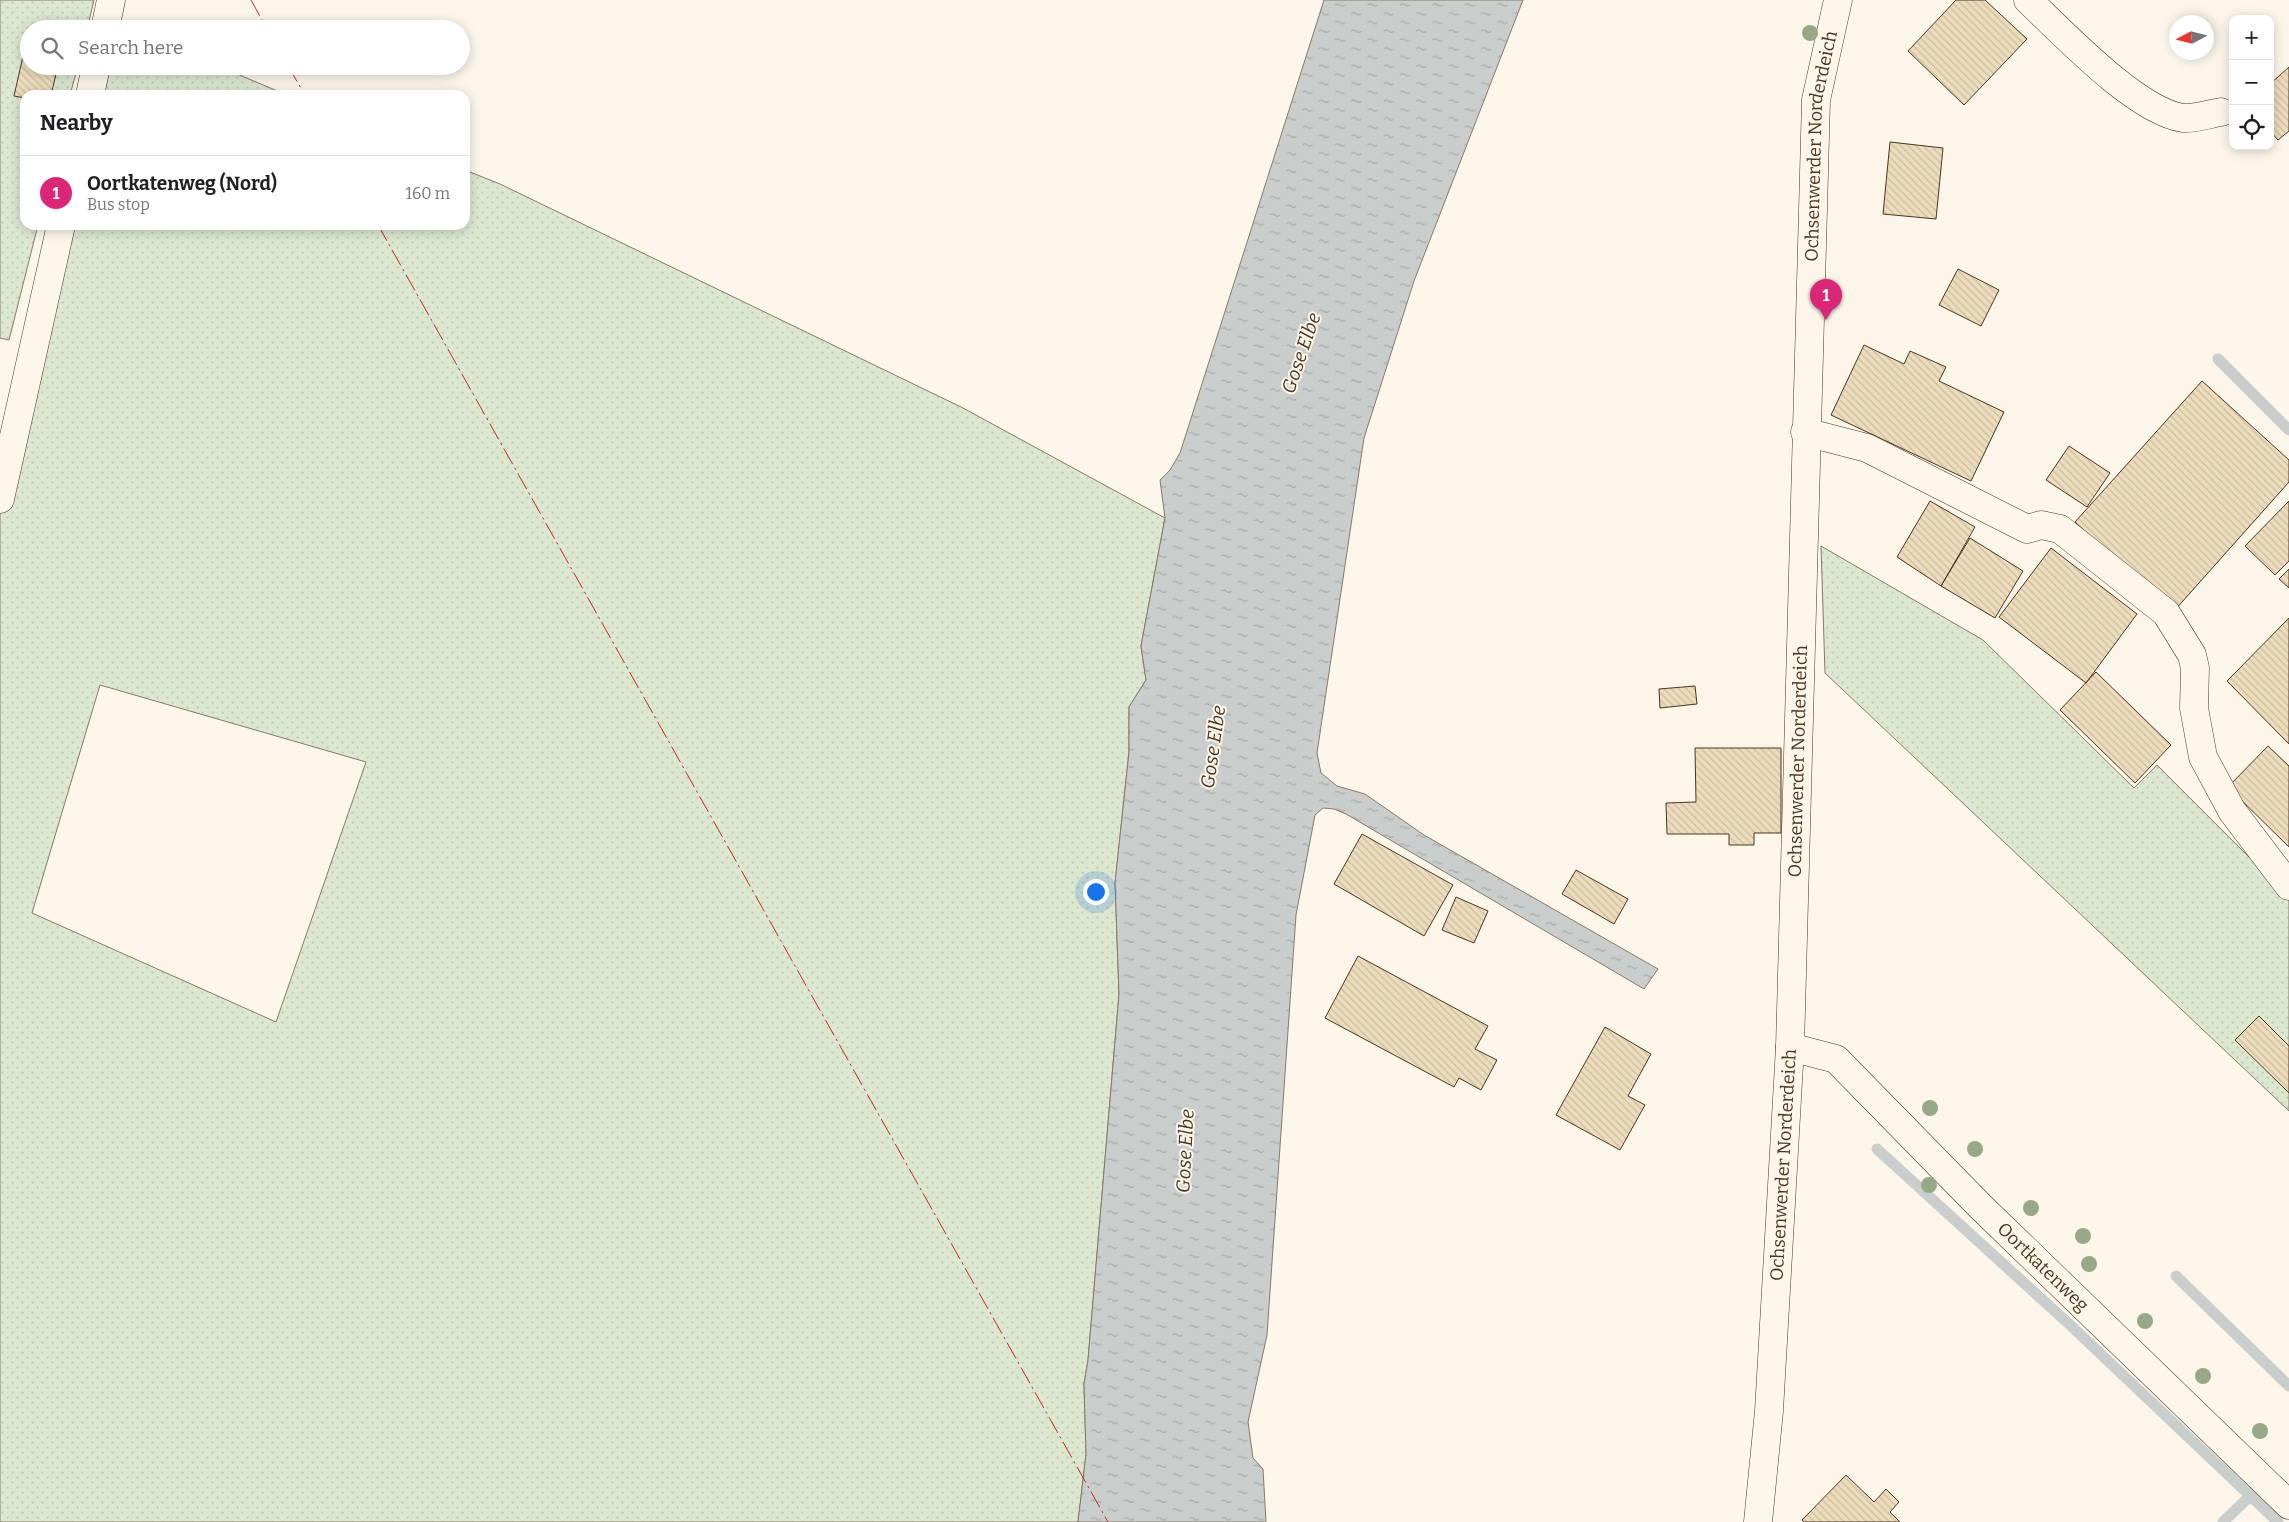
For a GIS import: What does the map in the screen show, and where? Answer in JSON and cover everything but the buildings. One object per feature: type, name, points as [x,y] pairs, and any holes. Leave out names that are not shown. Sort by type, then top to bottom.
[{"type":"street","points":[[107,20],[111,0]]},
{"type":"street","name":"Ochsenwerder Norderdeich","points":[[1758,1522],[1768,1411],[1790,1047],[1805,432],[1816,100],[1838,0]]},
{"type":"street","points":[[2028,0],[2073,44],[2133,95],[2163,111],[2183,118],[2221,112]]},
{"type":"street","points":[[91,90],[94,75]]},
{"type":"street","points":[[0,498],[60,230]]},
{"type":"street","points":[[1805,432],[1866,448],[2027,529],[2041,525],[2060,529],[2166,613],[2192,655],[2195,668],[2194,708],[2203,758],[2232,812],[2289,886]]},
{"type":"street","name":"Oortkatenweg","points":[[1790,1047],[1836,1059],[1982,1207],[2289,1505]]},
{"type":"green space","points":[[0,0],[94,0],[89,20],[20,20],[20,75],[76,75],[71,90],[20,90],[20,230],[37,230],[9,340],[0,338]]},
{"type":"green space","points":[[91,75],[239,75],[275,90],[88,90]]},
{"type":"green space","points":[[470,172],[500,184],[963,408],[1165,518],[1141,646],[1146,680],[1129,707],[1129,752],[1115,883],[1119,994],[1088,1360],[1084,1384],[1086,1454],[1078,1522],[0,1522],[0,472],[56,230],[470,230]],"holes":[[[100,685],[366,762],[276,1022],[32,913]]]},
{"type":"green space","points":[[1821,546],[1983,640],[2134,788],[2157,765],[2289,897],[2289,1111],[1825,673]]},
{"type":"water","name":"Gose Elbe","points":[[1324,0],[1523,0],[1414,281],[1364,438],[1317,753],[1321,773],[1337,786],[1365,794],[1424,835],[1658,969],[1644,989],[1346,814],[1334,809],[1323,808],[1315,815],[1296,915],[1267,1335],[1248,1422],[1253,1458],[1263,1469],[1266,1522],[1078,1522],[1086,1454],[1084,1384],[1088,1360],[1119,994],[1115,883],[1129,752],[1129,707],[1146,680],[1141,646],[1165,518],[1160,480],[1170,470],[1180,453]]},
{"type":"waterway","points":[[2218,359],[2289,430]]},
{"type":"waterway","points":[[1877,1149],[2068,1323],[2278,1522]]},
{"type":"waterway","points":[[2176,1276],[2289,1386]]},
{"type":"waterway","points":[[2223,1522],[2250,1496]]},
{"type":"power","points":[[251,0],[262,20]]},
{"type":"power","points":[[293,75],[302,90]]},
{"type":"power","points":[[381,230],[1108,1522]]},
{"type":"place","name":"Oortkatenweg (Nord)","points":[[1826,320]]}]
